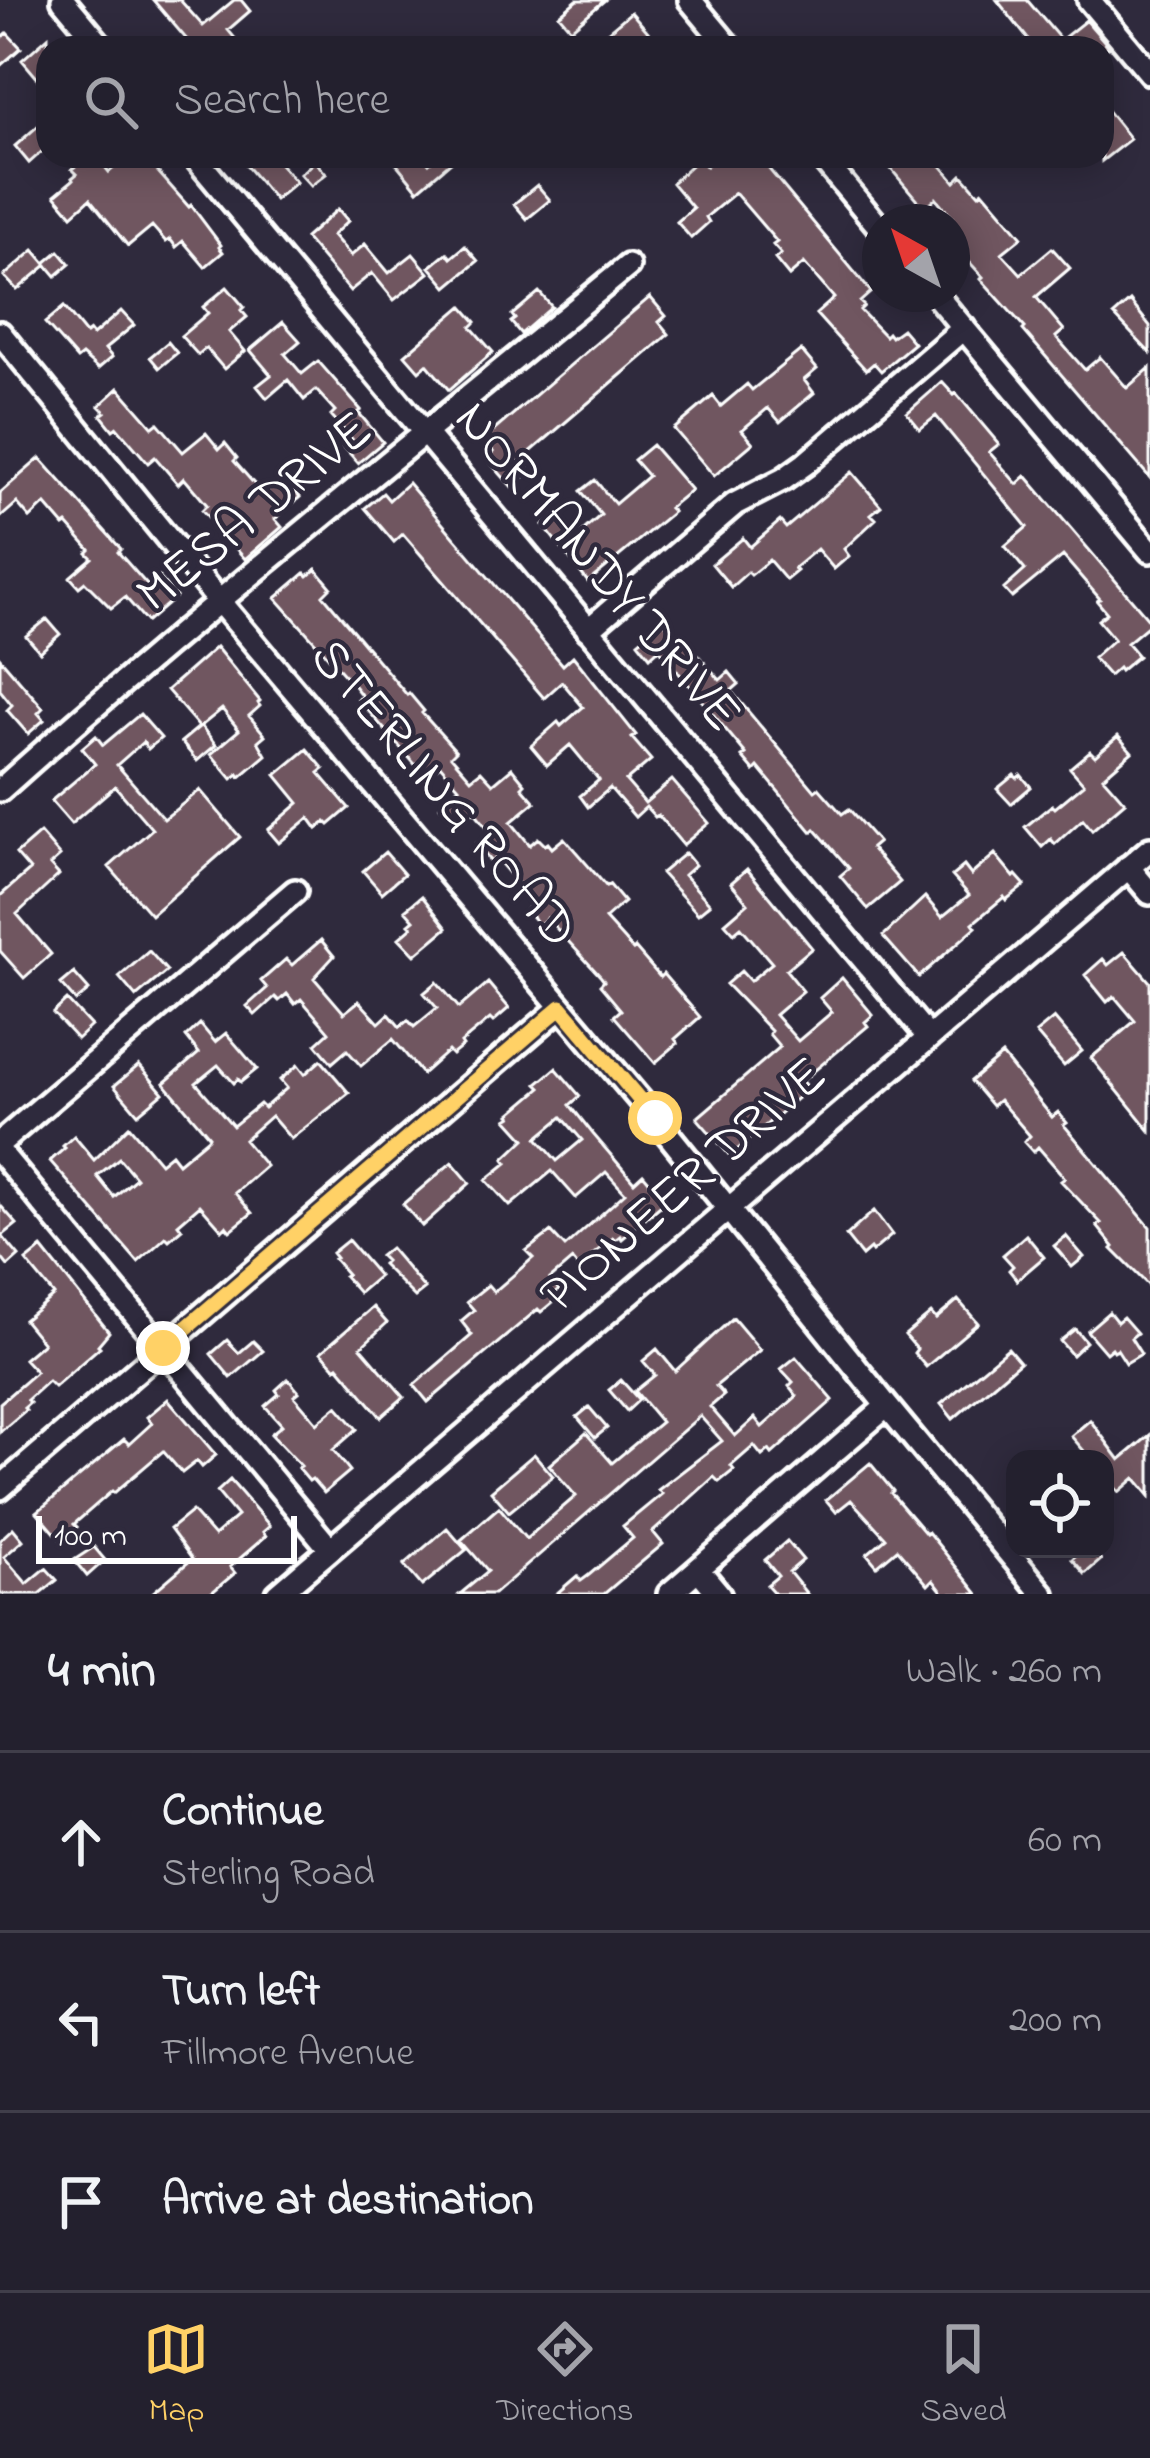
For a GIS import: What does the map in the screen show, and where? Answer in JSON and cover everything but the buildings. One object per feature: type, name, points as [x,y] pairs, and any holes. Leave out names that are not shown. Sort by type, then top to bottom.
[{"type":"street","points":[[63,0],[93,36]]},
{"type":"street","points":[[690,0],[720,36]]},
{"type":"street","points":[[1089,0],[1150,74]]},
{"type":"street","name":"NORMANDY DRIVE","points":[[204,168],[928,1038]]},
{"type":"street","points":[[830,168],[862,206]]},
{"type":"street","name":"MESA DRIVE","points":[[5,776],[628,266]]},
{"type":"street","points":[[950,312],[1150,551]]},
{"type":"street","points":[[588,629],[735,504],[805,464],[964,328]]},
{"type":"street","name":"STERLING ROAD","points":[[0,332],[218,600],[729,1208],[1043,1594]]},
{"type":"street","name":"PIONEER DRIVE","points":[[278,1594],[1150,848]]},
{"type":"street","points":[[1128,867],[1150,893]]},
{"type":"street","points":[[0,1143],[295,891]]},
{"type":"street","points":[[0,1487],[561,1007]]},
{"type":"street","points":[[0,1153],[330,1549]]},
{"type":"street","points":[[669,1594],[887,1406]]},
{"type":"street","points":[[698,1569],[719,1594]]},
{"type":"route","points":[[163,1348],[561,1007],[655,1118]]}]
